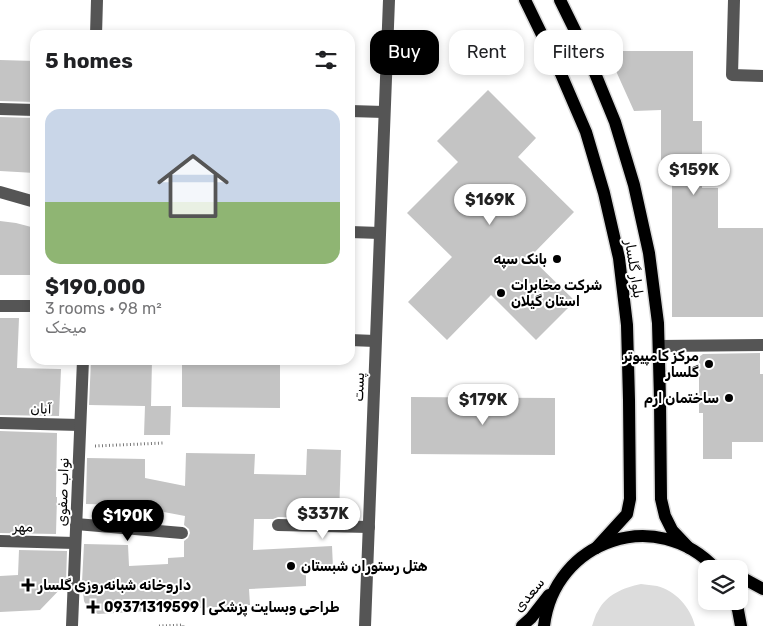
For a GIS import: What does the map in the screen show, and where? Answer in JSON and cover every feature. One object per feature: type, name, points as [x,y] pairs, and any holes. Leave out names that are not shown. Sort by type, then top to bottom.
[{"type":"main road","name":"بلوار گلسار","points":[[525,0],[561,74],[586,132],[604,192],[619,258],[627,325],[630,400],[630,499],[627,514],[596,548]]},
{"type":"main road","name":"بلوار گلسار","points":[[560,0],[590,61],[615,122],[634,185],[649,253],[658,323],[661,499],[665,516],[672,530],[689,548]]},
{"type":"main road","points":[[596,548],[614,540],[652,536],[677,542],[709,560]]},
{"type":"main road","name":"سعدی","points":[[522,626],[531,618],[574,563],[596,548]]},
{"type":"main road","points":[[748,581],[763,589]]},
{"type":"main road","points":[[544,626],[548,607],[558,583]]},
{"type":"main road","points":[[738,610],[741,626]]},
{"type":"street","points":[[96,30],[97,0]]},
{"type":"street","name":"پست","points":[[365,626],[389,0]]},
{"type":"street","points":[[734,0],[732,76],[763,76]]},
{"type":"street","points":[[0,109],[30,110]]},
{"type":"street","points":[[355,110],[384,112]]},
{"type":"street","points":[[0,192],[30,201]]},
{"type":"street","points":[[355,232],[380,233]]},
{"type":"street","points":[[0,306],[30,306]]},
{"type":"street","points":[[355,340],[375,340]]},
{"type":"street","points":[[659,346],[763,345]]},
{"type":"street","name":"نواب صفوی","points":[[72,626],[83,365]]},
{"type":"street","name":"آبان","points":[[0,423],[80,425]]},
{"type":"street","points":[[76,524],[182,533]]},
{"type":"street","points":[[278,525],[369,527]]},
{"type":"street","name":"مهر","points":[[0,541],[75,542]]},
{"type":"path","points":[[80,447],[164,443]]},
{"type":"path","points":[[159,626],[183,625]]},
{"type":"shaded area","points":[[641,584],[657,586],[670,591],[686,606],[695,626],[592,626],[597,613],[606,600],[622,590]]},
{"type":"building","points":[[623,51],[693,51],[693,121],[702,121],[702,188],[718,188],[718,228],[763,228],[763,317],[672,317],[672,174],[661,174],[661,110],[634,111],[618,75],[623,75]]},
{"type":"building","points":[[0,60],[30,61],[30,102],[0,101]]},
{"type":"building","points":[[488,90],[536,138],[518,157],[574,212],[530,257],[575,301],[536,340],[491,295],[447,340],[408,302],[452,257],[407,213],[458,162],[437,141]]},
{"type":"building","points":[[0,117],[30,118],[30,173],[0,171]]},
{"type":"building","points":[[0,221],[30,227],[30,275],[0,275]]},
{"type":"building","points":[[0,318],[19,318],[17,368],[61,369],[59,416],[0,415]]},
{"type":"building","points":[[760,353],[760,374],[763,374],[763,442],[732,442],[732,459],[703,459],[703,413],[699,413],[699,357],[703,354]]},
{"type":"building","points":[[91,365],[152,365],[151,406],[171,406],[170,435],[144,435],[145,406],[89,405]]},
{"type":"building","points":[[182,365],[280,365],[280,408],[182,407]]},
{"type":"building","points":[[411,397],[555,398],[555,455],[411,454]]},
{"type":"building","points":[[0,431],[57,433],[56,534],[0,533]]},
{"type":"building","points":[[307,449],[341,450],[339,518],[278,517],[273,519],[254,519],[253,550],[332,546],[333,568],[306,569],[306,586],[249,589],[250,605],[98,614],[87,607],[84,601],[82,582],[84,544],[128,545],[129,566],[168,564],[168,558],[184,557],[184,541],[190,533],[189,529],[184,525],[185,516],[127,505],[86,504],[87,458],[145,459],[145,478],[185,486],[186,453],[255,454],[254,474],[306,475]]},
{"type":"building","name":"داروخانه شبانه‌روزی گلسار","points":[[19,550],[67,551],[66,583],[40,610],[0,612],[0,576],[18,575]]},
{"type":"place","name":"بانک سپه","points":[[557,259]]},
{"type":"place","name":"شرکت مخابرات استان گیلان","points":[[501,293]]},
{"type":"place","name":"مرکز کامپیوتر گلسار","points":[[709,364]]},
{"type":"place","name":"ساختمان ارم","points":[[729,398]]},
{"type":"place","name":"هتل رستوران شبستان","points":[[291,566]]},
{"type":"place","name":"داروخانه شبانه‌روزی گلسار","points":[[28,585]]},
{"type":"place","name":"09371319599 | طراحی وبسایت پزشکی","points":[[93,607]]}]
